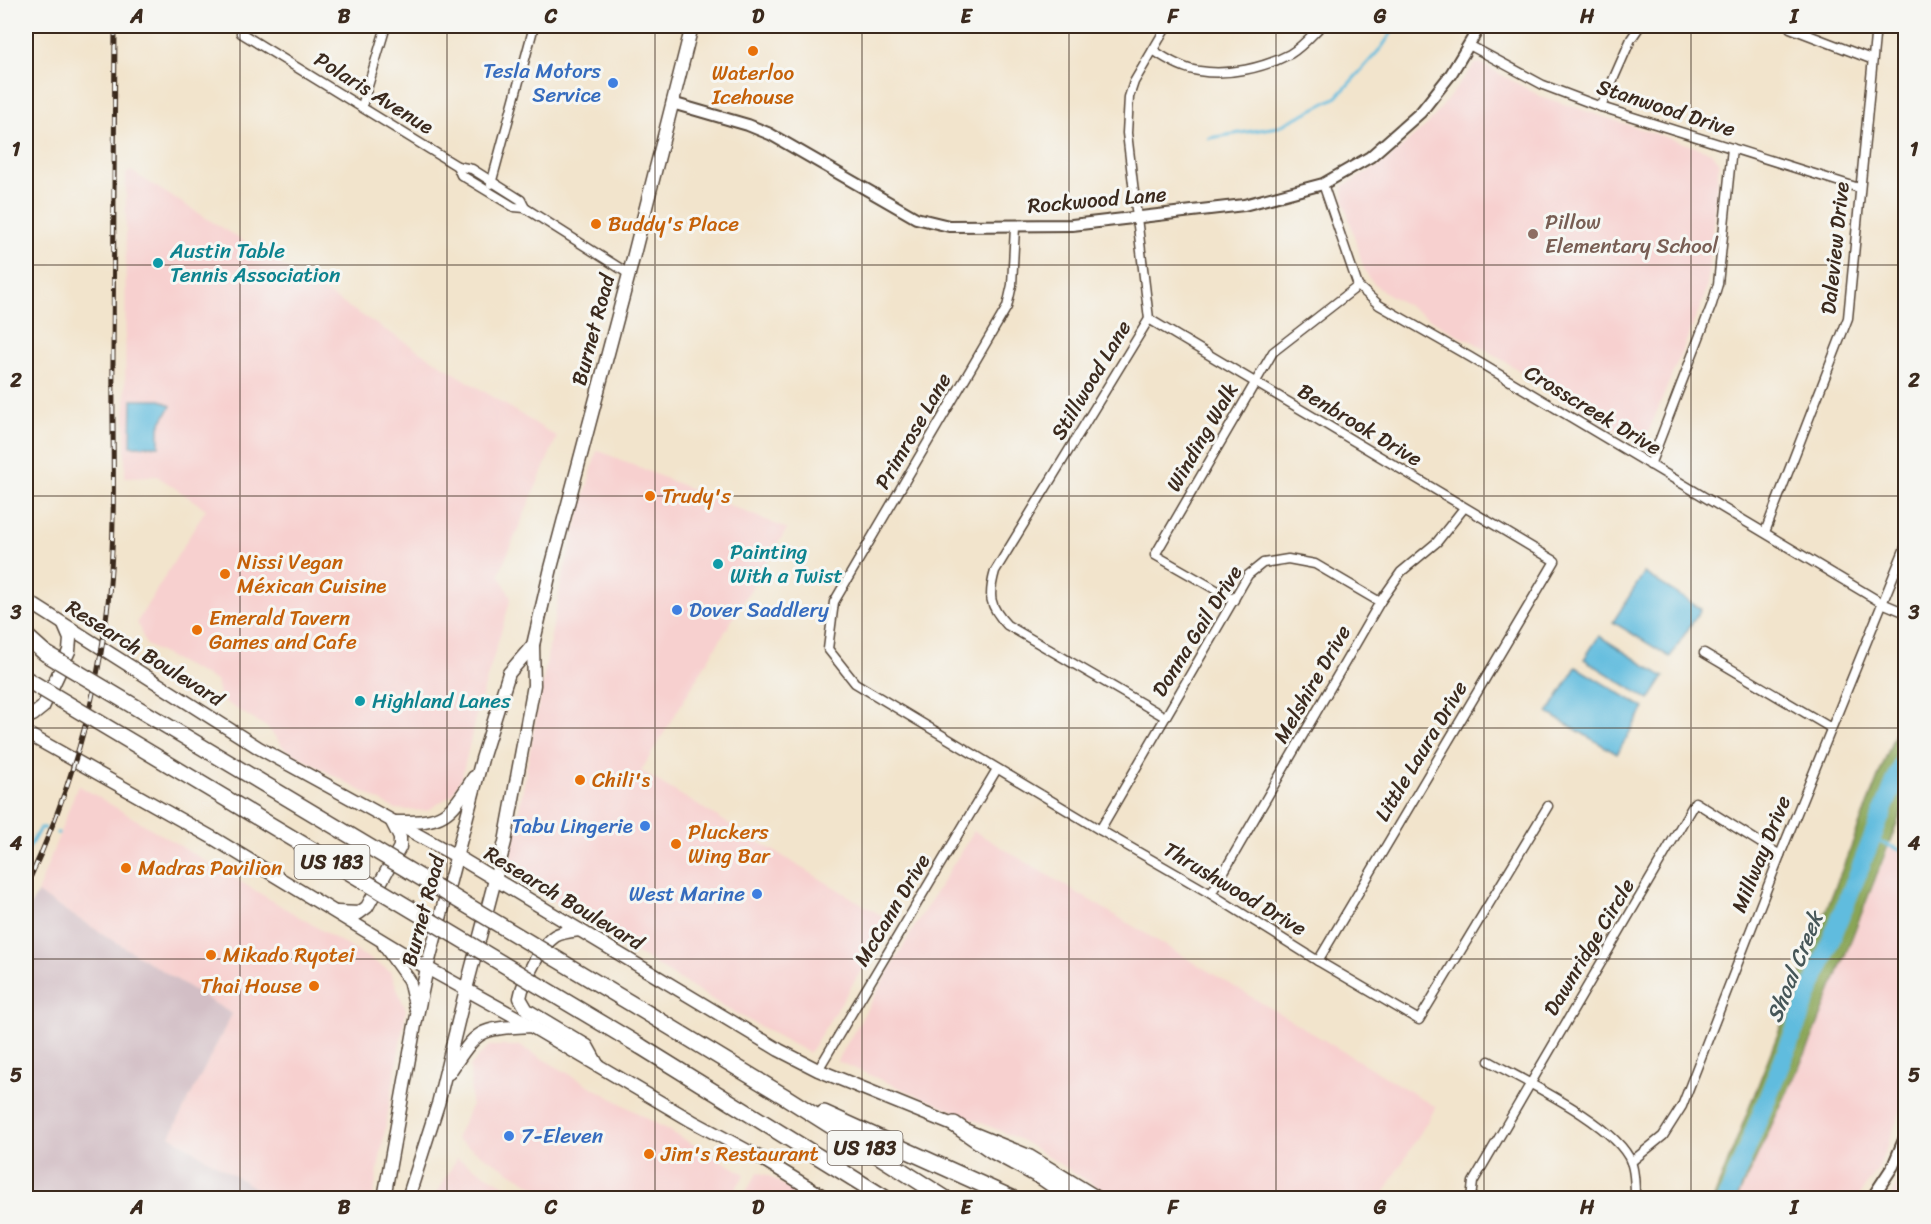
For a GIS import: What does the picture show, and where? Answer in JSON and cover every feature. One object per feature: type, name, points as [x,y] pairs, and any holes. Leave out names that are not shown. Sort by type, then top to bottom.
[{"type":"highway","points":[[26,636],[45,653]]},
{"type":"highway","name":"US 183","points":[[26,642],[657,1019],[945,1198]]},
{"type":"highway","name":"US 183","points":[[26,679],[640,1046],[885,1198]]},
{"type":"highway","points":[[26,692],[80,712]]},
{"type":"highway","points":[[784,1096],[1012,1198]]},
{"type":"highway","points":[[954,1124],[993,1151],[1043,1178],[1071,1198]]},
{"type":"main road","name":"Burnet Road","points":[[408,1198],[443,1081],[465,989],[505,842],[534,685],[532,645],[692,26]]},
{"type":"main road","name":"Research Boulevard","points":[[26,600],[259,747],[458,857],[744,1030],[818,1070],[1029,1156],[1098,1198]]},
{"type":"main road","points":[[26,716],[33,715],[43,706],[69,651],[70,639],[64,624]]},
{"type":"main road","name":"Burnet Road","points":[[384,1198],[417,1013],[480,769],[509,673],[532,645]]},
{"type":"main road","points":[[26,733],[221,842],[380,940],[532,1026],[692,1121],[759,1157],[826,1198]]},
{"type":"main road","points":[[336,912],[359,913],[367,907],[400,847],[400,838],[392,822],[416,822],[441,817],[458,803],[480,769]]},
{"type":"main road","points":[[579,930],[556,934],[546,944],[522,986],[520,998],[526,1010],[588,1046],[597,1064]]},
{"type":"main road","points":[[380,940],[410,980],[417,1013]]},
{"type":"main road","points":[[443,1081],[470,1041],[482,1032],[495,1028],[532,1026]]},
{"type":"street","points":[[362,106],[386,26]]},
{"type":"street","points":[[489,190],[534,26]]},
{"type":"street","name":"Stillwood Lane","points":[[1165,717],[1007,625],[996,613],[991,600],[991,586],[995,571],[1149,319],[1127,133],[1129,98],[1134,82],[1167,26]]},
{"type":"street","points":[[1153,50],[1175,63],[1198,71],[1220,72],[1246,69],[1274,61],[1291,53],[1306,42],[1320,26]]},
{"type":"street","name":"Rockwood Lane","points":[[672,103],[748,125],[770,134],[916,218],[949,226],[1072,225],[1244,205],[1323,184],[1370,157],[1421,112],[1451,74],[1480,26]]},
{"type":"street","points":[[1601,107],[1640,26]]},
{"type":"street","name":"Daleview Drive","points":[[1765,532],[1848,318],[1871,59],[1876,26]]},
{"type":"street","points":[[1790,28],[1871,59]]},
{"type":"street","name":"Polaris Avenue","points":[[241,33],[457,166],[472,169],[492,181],[521,200],[525,208]]},
{"type":"street","name":"Stanwood Drive","points":[[1469,45],[1543,85],[1601,107],[1859,188]]},
{"type":"street","points":[[1650,465],[1718,284],[1732,148]]},
{"type":"street","name":"Polaris Avenue","points":[[457,166],[461,175],[514,207],[525,208],[629,274]]},
{"type":"street","name":"Crosscreek Drive","points":[[1323,184],[1358,286],[1379,305],[1882,603],[1905,613]]},
{"type":"street","name":"Primrose Lane","points":[[828,649],[834,602],[1007,307],[1012,285],[1015,227]]},
{"type":"street","name":"Winding Walk","points":[[1234,600],[1155,555],[1273,352],[1358,286]]},
{"type":"street","name":"Benbrook Drive","points":[[1149,319],[1555,561]]},
{"type":"street","name":"Melshire Drive","points":[[1211,894],[1380,602],[1401,572],[1437,542],[1464,508]]},
{"type":"street","name":"Millway Drive","points":[[1631,1162],[1663,1136],[1682,1106],[1905,545]]},
{"type":"street","name":"Donna Gail Drive","points":[[1100,830],[1248,575],[1263,563],[1288,559],[1315,564],[1380,602]]},
{"type":"street","name":"Little Laura Drive","points":[[1318,961],[1555,561]]},
{"type":"street","name":"Thrushwood Drive","points":[[828,649],[855,683],[1419,1020],[1548,806]]},
{"type":"street","points":[[1704,653],[1831,728]]},
{"type":"street","name":"McCann Drive","points":[[818,1070],[997,769]]},
{"type":"street","name":"Dawnridge Circle","points":[[1471,1198],[1473,1182],[1695,802],[1780,855]]},
{"type":"street","points":[[1489,1061],[1598,1124],[1614,1138],[1631,1162],[1635,1198]]},
{"type":"street","points":[[1872,1198],[1893,1166],[1905,1135]]},
{"type":"shaded area","name":"Pillow Elementary School","points":[[1480,63],[1540,96],[1711,152],[1719,161],[1708,279],[1704,298],[1643,445],[1470,340],[1466,340],[1381,290],[1369,278],[1363,266],[1344,202],[1343,186],[1386,161],[1429,123],[1475,64]]},
{"type":"shaded area","points":[[131,171],[557,437],[499,574],[511,598],[476,716],[462,776],[453,794],[427,811],[395,809],[285,749],[268,728],[220,699],[216,681],[146,645],[137,622],[206,509],[157,476],[125,477],[126,174]]},
{"type":"shaded area","points":[[597,450],[787,529],[641,771],[892,922],[809,1053],[726,1008],[523,883],[511,853],[561,582]]},
{"type":"shaded area","points":[[78,785],[390,971],[406,1010],[373,1198],[271,1198],[170,1136],[232,1014],[37,893]]},
{"type":"shaded area","points":[[974,831],[1436,1107],[1381,1198],[1115,1198],[1021,1140],[837,1061],[916,924]]},
{"type":"shaded area","points":[[1889,848],[1905,854],[1905,1101],[1878,1169],[1857,1198],[1737,1198],[1810,1044]]},
{"type":"shaded area","points":[[37,893],[232,1014],[170,1136],[271,1198],[26,1198],[26,915]]},
{"type":"shaded area","points":[[489,1046],[520,1046],[745,1174],[730,1198],[553,1198],[456,1139],[471,1106],[470,1066]]},
{"type":"shaded area","points":[[457,1158],[527,1198],[434,1198]]},
{"type":"shaded area","points":[[1905,1166],[1905,1198],[1889,1198],[1892,1195]]},
{"type":"shaded area","points":[[758,1172],[769,1176],[804,1198],[742,1198]]},
{"type":"green space","points":[[1905,708],[1905,803],[1810,1044],[1737,1198],[1714,1198]]},
{"type":"water","points":[[132,400],[161,400],[171,406],[159,426],[159,446],[131,446]]},
{"type":"water","points":[[1644,573],[1701,609],[1670,657],[1613,622]]},
{"type":"water","points":[[1599,636],[1664,677],[1649,700],[1584,659]]},
{"type":"water","points":[[1576,667],[1644,708],[1617,754],[1548,713]]},
{"type":"waterway","points":[[1209,138],[1278,127],[1337,97],[1382,47],[1396,26]]},
{"type":"waterway","name":"Shoal Creek","points":[[1727,1198],[1906,754]]},
{"type":"waterway","points":[[26,853],[40,828],[45,828]]},
{"type":"waterway","points":[[1871,839],[1906,852]]},
{"type":"railway","points":[[26,887],[57,814],[82,739],[106,623],[112,555],[113,500],[115,26]]},
{"type":"place","name":"Waterloo Icehouse","points":[[753,51]]},
{"type":"place","name":"Tesla Motors Service","points":[[613,83]]},
{"type":"place","name":"Buddy's Place","points":[[596,224]]},
{"type":"place","name":"Pillow Elementary School","points":[[1533,234]]},
{"type":"place","name":"Austin Table Tennis Association","points":[[158,263]]},
{"type":"place","name":"Trudy's","points":[[650,496]]},
{"type":"place","name":"Painting With a Twist","points":[[718,564]]},
{"type":"place","name":"Nissi Vegan Méxican Cuisine","points":[[225,574]]},
{"type":"place","name":"Dover Saddlery","points":[[677,610]]},
{"type":"place","name":"Emerald Tavern Games and Cafe","points":[[197,630]]},
{"type":"place","name":"Highland Lanes","points":[[360,701]]},
{"type":"place","name":"Chili's","points":[[580,780]]},
{"type":"place","name":"Tabu Lingerie","points":[[645,826]]},
{"type":"place","name":"Pluckers Wing Bar","points":[[676,844]]},
{"type":"place","name":"Madras Pavilion","points":[[126,868]]},
{"type":"place","name":"West Marine","points":[[757,894]]},
{"type":"place","name":"Mikado Ryotei","points":[[211,955]]},
{"type":"place","name":"Thai House","points":[[314,986]]},
{"type":"place","name":"7-Eleven","points":[[509,1136]]},
{"type":"place","name":"Jim's Restaurant","points":[[649,1154]]}]
